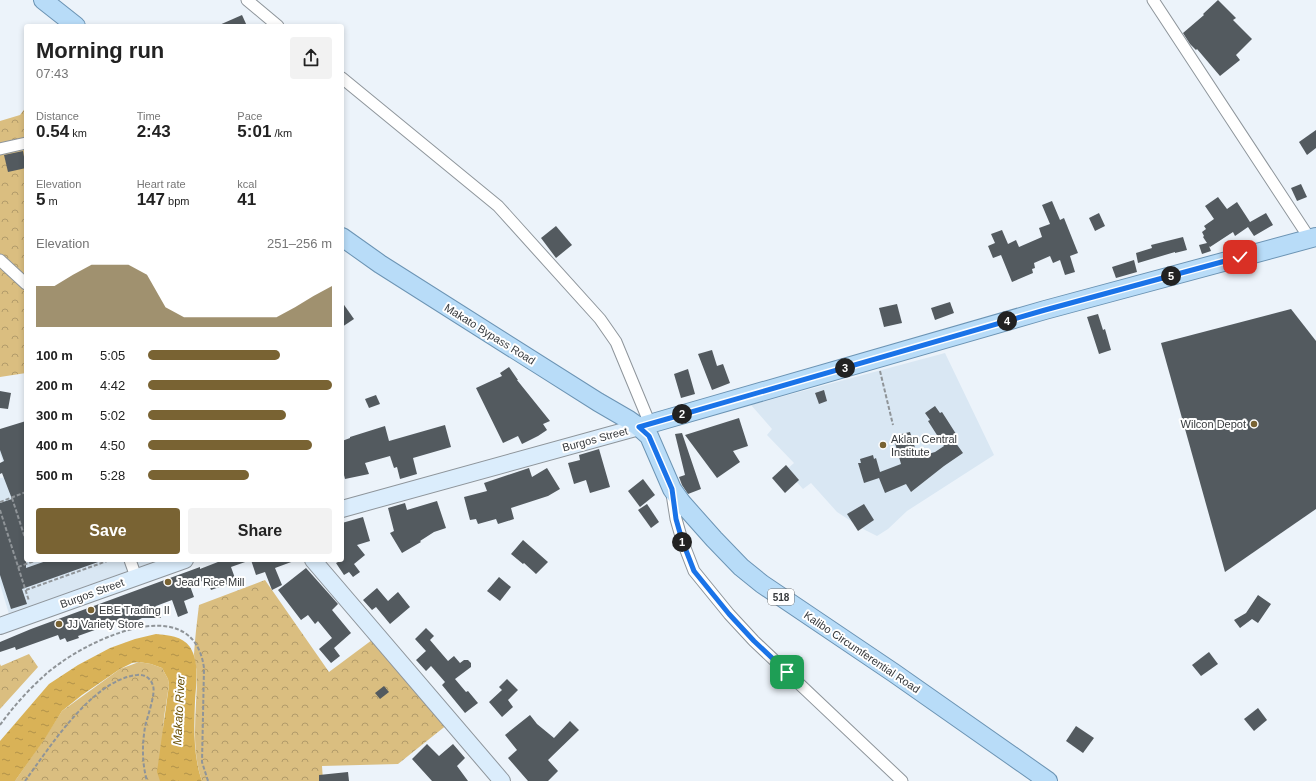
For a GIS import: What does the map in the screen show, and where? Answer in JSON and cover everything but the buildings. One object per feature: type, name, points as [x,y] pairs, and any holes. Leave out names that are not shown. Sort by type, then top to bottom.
[{"type":"main road","points":[[43,0],[73,24]]},
{"type":"main road","name":"Makato Bypass Road","points":[[344,238],[380,264],[598,402],[629,420],[645,425]]},
{"type":"main road","name":"Burgos Street","points":[[344,508],[645,425],[1045,310],[1313,238]]},
{"type":"main road","name":"Kalibo Circumferential Road","points":[[645,425],[672,489],[682,503],[727,554],[762,584],[1048,781]]},
{"type":"main road","name":"Burgos Street","points":[[0,626],[180,562]]},
{"type":"main road","points":[[315,562],[502,781]]},
{"type":"street","points":[[247,0],[276,24]]},
{"type":"street","points":[[1153,0],[1313,238]]},
{"type":"street","points":[[344,80],[498,206],[600,318],[616,342],[645,425]]},
{"type":"street","points":[[0,149],[24,143]]},
{"type":"street","points":[[0,260],[24,282]]},
{"type":"street","points":[[672,489],[676,519],[694,571],[729,614],[754,641],[902,781]]},
{"type":"street","points":[[131,562],[136,578]]},
{"type":"path","points":[[877,358],[893,425]]},
{"type":"path","points":[[0,502],[24,493]]},
{"type":"path","points":[[12,498],[24,535]]},
{"type":"path","points":[[0,510],[31,606]]},
{"type":"path","points":[[18,566],[30,562]]},
{"type":"path","points":[[26,590],[104,562]]},
{"type":"path","points":[[0,725],[45,674],[96,642],[117,633],[150,626],[163,625],[174,627],[186,633],[191,638],[202,657],[204,668],[202,762],[208,781]]},
{"type":"path","points":[[25,781],[64,729],[82,708],[104,690],[116,683],[126,678],[140,675],[147,677],[154,687],[145,726],[142,751],[144,771],[147,781]]},
{"type":"shaded area","name":"Aklan Central Institute","points":[[945,353],[994,455],[907,511],[888,529],[877,536],[837,512],[811,483],[803,489],[786,470],[794,463],[767,435],[772,429],[751,405]]},
{"type":"shaded area","points":[[24,439],[24,562],[152,562],[9,614],[0,584],[0,478],[8,477],[0,454],[0,446]]},
{"type":"green space","points":[[24,110],[24,373],[0,377],[0,121],[20,115]]},
{"type":"green space","points":[[265,580],[329,672],[372,640],[448,724],[398,764],[322,766],[323,781],[202,781],[198,768],[195,742],[197,675],[194,654],[199,605]]},
{"type":"green space","points":[[29,654],[38,667],[0,709],[0,664],[1,666]]},
{"type":"green space","points":[[139,662],[162,668],[168,679],[169,685],[164,717],[160,781],[15,781],[62,711],[120,669]]},
{"type":"water","name":"Makato River","points":[[156,634],[183,640],[187,643],[193,653],[197,674],[194,731],[197,762],[202,781],[160,781],[157,772],[169,685],[168,679],[162,668],[139,662],[132,663],[120,669],[82,695],[62,711],[44,740],[15,781],[0,781],[0,741],[49,684],[78,665],[110,648],[135,639]]},
{"type":"place","name":"Wilcon Depot","points":[[1254,424]]},
{"type":"place","name":"Aklan Central Institute","points":[[883,445]]},
{"type":"place","name":"Jead Rice Mill","points":[[168,582]]},
{"type":"place","name":"EBE Trading II","points":[[91,610]]},
{"type":"place","name":"JJ Variety Store","points":[[59,624]]},
{"type":"route","points":[[787,672],[754,641],[729,614],[694,571],[676,519],[672,489],[649,436],[639,427],[1045,310],[1240,257]]}]
